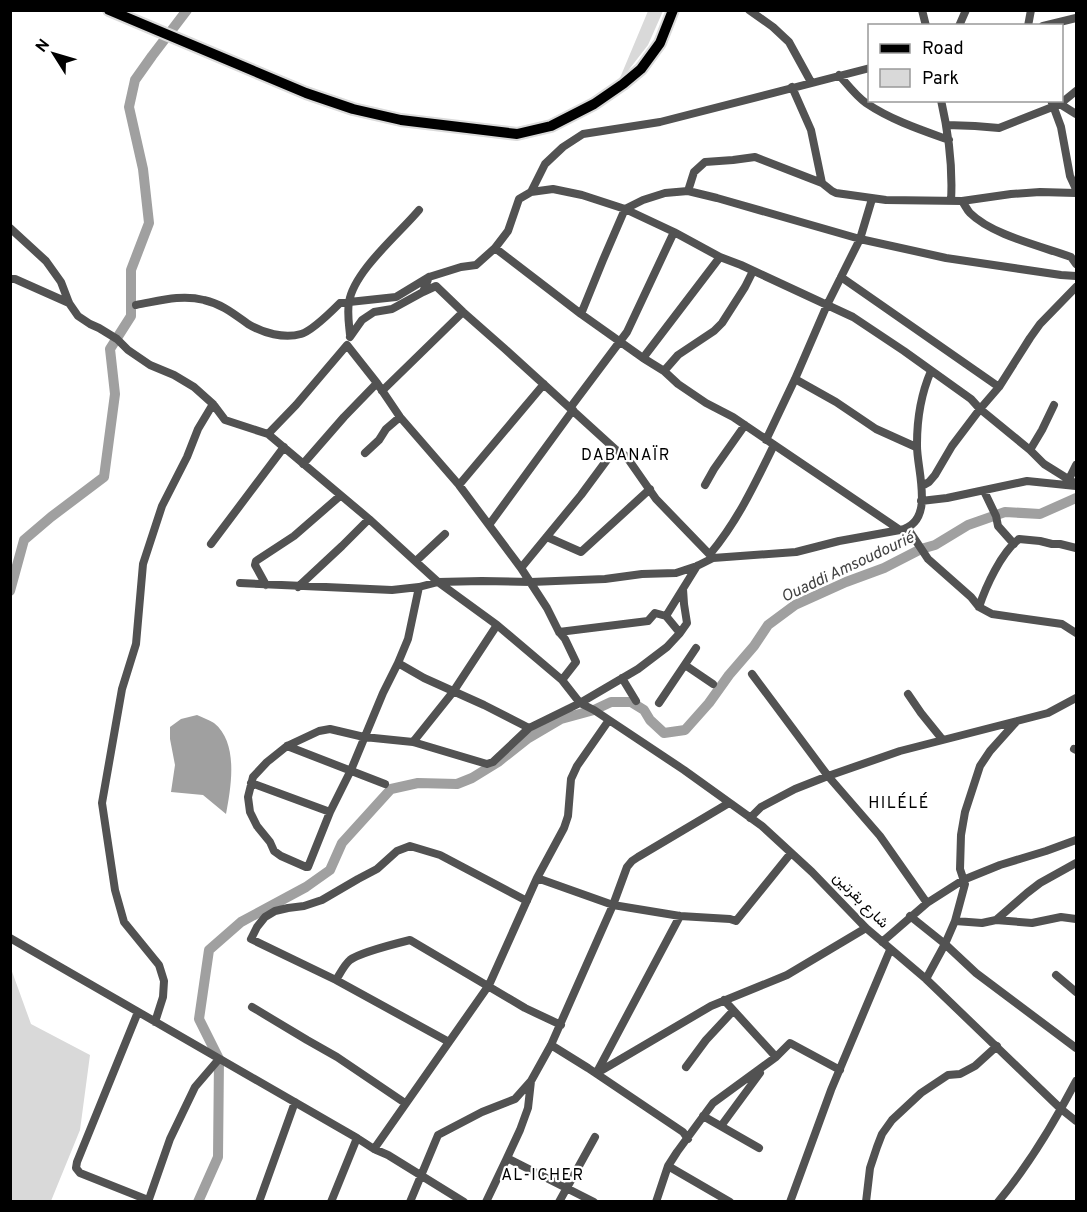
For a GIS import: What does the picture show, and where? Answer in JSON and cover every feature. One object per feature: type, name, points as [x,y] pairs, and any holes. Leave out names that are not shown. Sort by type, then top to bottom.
[{"type":"main road","points":[[109,10],[306,93],[353,109],[401,120],[517,134],[551,126],[594,104],[623,84],[641,69],[660,43],[673,10]]},
{"type":"street","points":[[749,10],[789,42],[811,82]]},
{"type":"street","points":[[960,24],[966,10]]},
{"type":"street","points":[[1052,24],[1077,18]]},
{"type":"street","points":[[531,192],[545,164],[563,147],[583,134],[660,122],[868,68]]},
{"type":"street","points":[[839,75],[864,101],[878,110],[949,140]]},
{"type":"street","points":[[792,87],[811,130],[822,183]]},
{"type":"street","points":[[1063,99],[1077,91]]},
{"type":"street","points":[[941,102],[947,125],[953,175],[951,201]]},
{"type":"street","points":[[947,125],[999,128],[1016,123],[1055,104]]},
{"type":"street","points":[[688,191],[694,172],[705,162],[755,157],[822,183],[836,193],[872,199],[962,201],[1011,194],[1077,191],[1070,176],[1055,104]]},
{"type":"street","points":[[1055,104],[1077,114]]},
{"type":"street","points":[[136,305],[169,298],[188,297],[222,305],[251,326],[276,336],[302,334],[329,315],[340,303],[396,297],[429,277],[476,265],[495,248],[508,231],[519,199],[531,192],[553,189],[567,191],[625,209],[720,257],[853,317],[971,399],[1044,464],[1074,483]]},
{"type":"street","points":[[581,314],[625,209],[665,193],[688,191],[860,239],[946,258],[1077,276]]},
{"type":"street","points":[[240,583],[392,590],[438,582],[605,579],[648,573],[676,573],[697,566],[711,556],[750,494],[795,379],[827,305],[860,239],[872,199]]},
{"type":"street","points":[[962,201],[969,212],[982,222],[1006,234],[1075,257]]},
{"type":"street","points":[[351,335],[348,302],[352,290],[369,265],[419,210]]},
{"type":"street","points":[[10,228],[46,261],[61,282],[69,303],[78,316],[117,339],[128,350],[150,365],[194,387],[213,404],[225,420],[268,434],[369,519],[438,582],[498,625],[562,680],[580,703]]},
{"type":"street","points":[[489,525],[627,332],[674,232]]},
{"type":"street","points":[[495,248],[581,314],[664,370],[678,384],[745,425],[904,530],[928,559],[979,607],[993,614],[1062,624],[1077,633]]},
{"type":"street","points":[[643,358],[720,257]]},
{"type":"street","points":[[664,370],[678,355],[722,323],[753,271]]},
{"type":"street","points":[[423,292],[429,277]]},
{"type":"street","points":[[842,277],[999,387]]},
{"type":"street","points":[[10,279],[15,279],[69,303]]},
{"type":"street","points":[[268,434],[347,345],[362,320],[374,312],[392,309],[436,286],[615,449],[626,456],[656,499],[711,556],[796,552],[839,541],[904,530],[918,520],[922,486],[916,447],[918,423],[925,385],[931,371]]},
{"type":"street","points":[[922,486],[935,475],[952,446],[999,387],[1040,324],[1077,287]]},
{"type":"street","points":[[303,464],[344,417],[463,312]]},
{"type":"street","points":[[347,345],[400,417],[459,485],[531,582],[576,662],[562,680]]},
{"type":"street","points":[[795,379],[836,402],[876,429],[916,447]]},
{"type":"street","points":[[459,485],[544,384]]},
{"type":"street","points":[[155,1022],[163,997],[164,981],[159,965],[124,922],[115,890],[102,803],[122,689],[136,644],[143,564],[162,506],[187,457],[198,429],[213,404]]},
{"type":"street","points":[[1030,450],[1054,405]]},
{"type":"street","points":[[365,453],[400,417]]},
{"type":"street","points":[[705,485],[745,425]]},
{"type":"street","points":[[211,544],[284,447]]},
{"type":"street","points":[[521,568],[581,495],[615,449]]},
{"type":"street","points":[[1074,483],[1077,465]]},
{"type":"street","points":[[921,501],[947,498],[1027,481],[1074,483]]},
{"type":"street","points":[[547,537],[581,552],[650,489]]},
{"type":"street","points":[[984,491],[996,516],[998,526],[1014,544]]},
{"type":"street","points":[[266,585],[255,565],[256,561],[294,536],[340,496]]},
{"type":"street","points":[[298,587],[369,519]]},
{"type":"street","points":[[416,561],[445,534]]},
{"type":"street","points":[[979,607],[984,591],[1001,562],[1019,539],[1077,548]]},
{"type":"street","points":[[666,616],[697,566]]},
{"type":"street","points":[[419,587],[408,639],[383,693],[364,737],[351,770],[330,812],[308,867],[281,856],[274,852],[270,842],[257,826],[250,812],[248,797],[250,783],[256,773],[287,746],[319,731],[330,729],[364,737],[413,742],[480,763],[493,762],[529,728],[580,703],[652,659],[680,633],[687,623],[683,589]]},
{"type":"street","points":[[559,632],[648,621],[655,613],[666,616],[680,633]]},
{"type":"street","points":[[413,742],[453,692],[498,625]]},
{"type":"street","points":[[659,703],[696,648]]},
{"type":"street","points":[[398,663],[424,678],[529,728]]},
{"type":"street","points":[[685,665],[713,684]]},
{"type":"street","points":[[752,674],[828,776],[880,836],[927,903]]},
{"type":"street","points":[[622,678],[636,701]]},
{"type":"street","points":[[908,694],[942,739]]},
{"type":"street","points":[[750,818],[761,807],[795,789],[828,776],[900,751],[1048,713],[1077,698]]},
{"type":"street","name":"شارع بقرتين","points":[[580,703],[684,770],[762,826],[812,872],[866,928],[926,980],[1061,1109],[1077,1121]]},
{"type":"street","points":[[374,1149],[489,986],[537,878],[564,828],[568,816],[571,779],[577,766],[609,720]]},
{"type":"street","points":[[926,980],[955,921],[965,884],[960,869],[961,835],[972,786],[980,766],[1017,721]]},
{"type":"street","points":[[287,746],[385,784]]},
{"type":"street","points":[[250,783],[330,812]]},
{"type":"street","points":[[410,1202],[438,1135],[482,1112],[515,1099],[531,1081],[561,1025],[627,867],[632,861],[729,803]]},
{"type":"street","points":[[882,942],[910,916],[963,880],[1000,865],[1077,840]]},
{"type":"street","points":[[449,1042],[336,980],[251,939],[257,927],[265,917],[275,911],[322,900],[377,869],[397,851],[410,846],[440,855],[527,901]]},
{"type":"street","points":[[537,878],[613,905],[680,916],[736,921],[791,853]]},
{"type":"street","points":[[996,920],[1034,888],[1077,863]]},
{"type":"street","points":[[597,1073],[680,916]]},
{"type":"street","points":[[910,916],[976,973],[1077,1048]]},
{"type":"street","points":[[955,921],[982,923],[996,920],[1032,923],[1061,917],[1077,919]]},
{"type":"street","points":[[597,1073],[691,1017],[723,1000],[787,975],[866,928]]},
{"type":"street","points":[[10,938],[388,1155],[464,1202]]},
{"type":"street","points":[[336,980],[345,965],[352,959],[410,940],[525,1008],[561,1025]]},
{"type":"street","points":[[790,1202],[831,1090],[890,950]]},
{"type":"street","points":[[1056,975],[1077,992]]},
{"type":"street","points":[[723,1000],[776,1057]]},
{"type":"street","points":[[252,1007],[338,1057],[405,1103]]},
{"type":"street","points":[[686,1067],[706,1040],[733,1011]]},
{"type":"street","points":[[138,1012],[77,1162],[76,1168],[80,1173],[148,1201],[170,1139],[195,1087],[219,1059]]},
{"type":"street","points":[[656,1202],[668,1167],[713,1103],[776,1057],[790,1043],[840,1070]]},
{"type":"street","points":[[551,1045],[597,1073]]},
{"type":"street","points":[[866,1202],[870,1168],[876,1147],[892,1120],[921,1094],[948,1075],[960,1074],[975,1066],[997,1046]]},
{"type":"street","points":[[721,1126],[766,1064]]},
{"type":"street","points":[[585,1066],[683,1132],[688,1139]]},
{"type":"street","points":[[486,1202],[520,1130],[528,1108],[531,1081]]},
{"type":"street","points":[[998,1202],[1029,1162],[1077,1081]]},
{"type":"street","points":[[259,1202],[295,1102]]},
{"type":"street","points":[[703,1116],[759,1148]]},
{"type":"street","points":[[559,1202],[595,1137]]},
{"type":"street","points":[[331,1202],[357,1138]]},
{"type":"street","points":[[507,1158],[594,1202]]},
{"type":"street","points":[[668,1167],[730,1202]]},
{"type":"green space","points":[[648,11],[663,11],[648,45],[617,85]]},
{"type":"green space","points":[[10,966],[31,1024],[90,1055],[80,1130],[51,1201],[11,1201]]},
{"type":"shaded area","points":[[197,715],[214,723],[227,742],[230,753],[231,779],[226,814],[203,795],[171,792],[175,765],[170,727],[181,719]]},
{"type":"waterway","points":[[10,591],[24,540],[104,477],[115,394],[110,349],[131,316],[131,270],[149,223],[143,169],[129,107],[135,80],[187,10]]},
{"type":"waterway","name":"Ouaddi Amsoudourié","points":[[198,1202],[218,1157],[219,1059],[199,1019],[209,950],[241,922],[306,887],[330,870],[342,843],[391,789],[418,783],[457,784],[472,778],[498,762],[527,739],[561,719],[594,710],[611,702],[631,702],[644,710],[650,720],[664,733],[685,730],[709,703],[768,625],[795,605],[884,568],[921,549],[935,545],[968,525],[1005,512],[1040,514],[1076,498]]},
{"type":"district","name":"DABANAÏR","points":[[626,456]]},
{"type":"district","name":"HILÉLÉ","points":[[899,804]]},
{"type":"district","name":"AL-ICHER","points":[[543,1176]]}]
